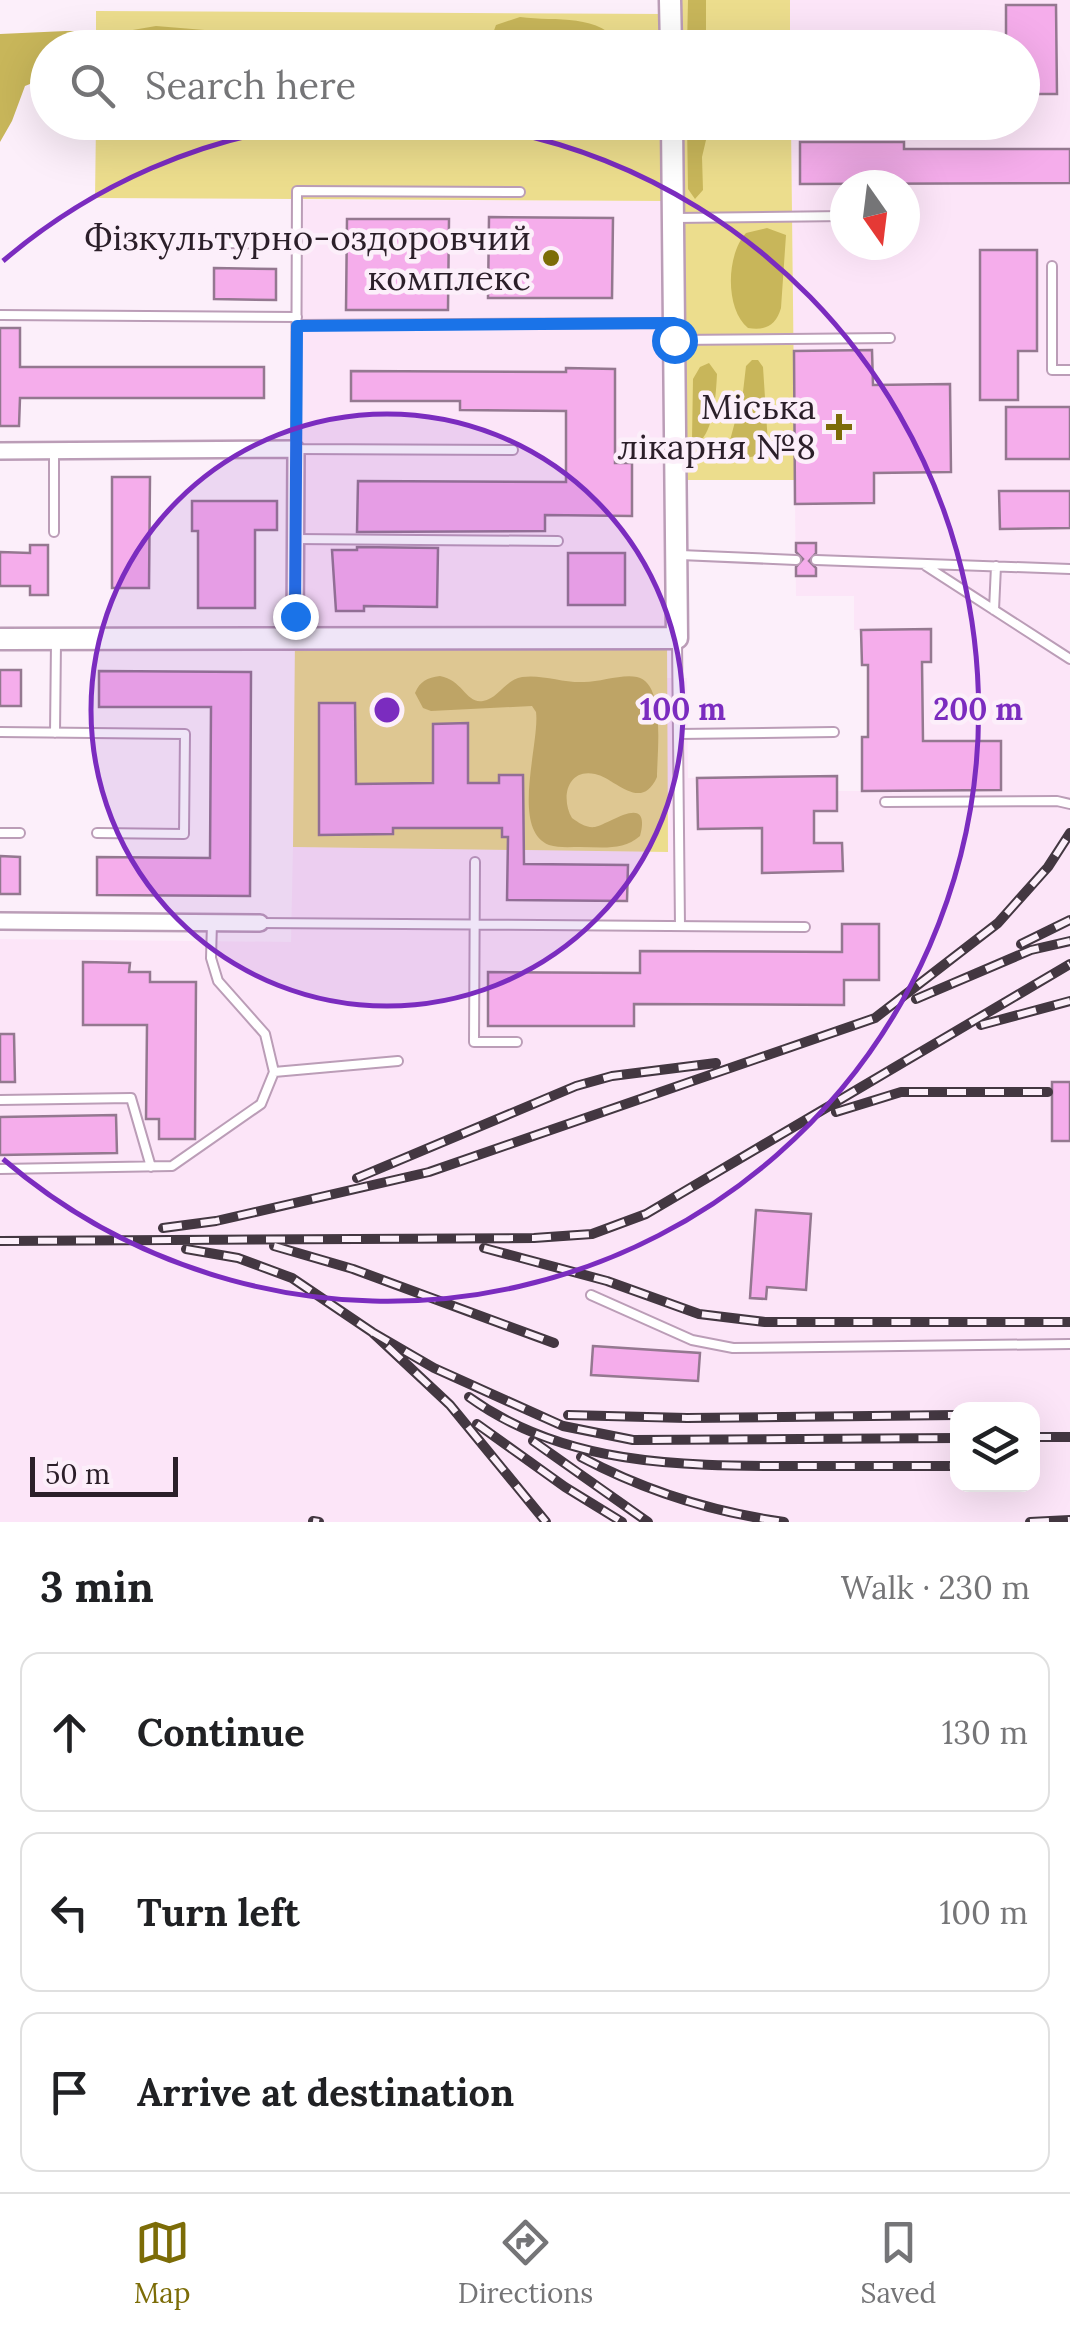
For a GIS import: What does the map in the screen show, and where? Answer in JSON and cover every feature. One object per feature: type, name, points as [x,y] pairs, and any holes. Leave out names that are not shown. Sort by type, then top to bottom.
[{"type":"street","points":[[670,0],[671,30]]},
{"type":"street","points":[[0,639],[677,638],[672,140]]},
{"type":"street","points":[[0,451],[296,448],[295,638]]},
{"type":"street","points":[[0,921],[260,923]]},
{"type":"lane","points":[[513,450],[296,448],[298,191],[520,192]]},
{"type":"lane","points":[[673,218],[830,216]]},
{"type":"lane","points":[[217,243],[297,244]]},
{"type":"lane","points":[[1052,266],[1052,370],[1070,370]]},
{"type":"lane","points":[[0,315],[890,338]]},
{"type":"lane","points":[[54,451],[54,532]]},
{"type":"lane","points":[[296,540],[558,541]]},
{"type":"lane","points":[[676,555],[796,560]]},
{"type":"lane","points":[[816,560],[1070,569]]},
{"type":"lane","points":[[922,564],[1070,659]]},
{"type":"lane","points":[[994,610],[996,566]]},
{"type":"lane","points":[[677,638],[680,926]]},
{"type":"lane","points":[[55,733],[56,639]]},
{"type":"lane","points":[[0,732],[186,734],[184,834],[98,833]]},
{"type":"lane","points":[[678,734],[834,732]]},
{"type":"lane","points":[[885,802],[1070,804]]},
{"type":"lane","points":[[0,832],[20,833]]},
{"type":"lane","points":[[475,862],[474,1042],[516,1042]]},
{"type":"lane","points":[[0,1170],[172,1166],[261,1104],[274,1072],[265,1034],[218,981],[212,958],[212,923]]},
{"type":"lane","points":[[260,923],[805,927]]},
{"type":"lane","points":[[274,1072],[398,1061]]},
{"type":"lane","points":[[0,1100],[130,1098],[151,1167]]},
{"type":"lane","points":[[591,1294],[692,1340],[734,1348],[1070,1344]]},
{"type":"shaded area","points":[[677,0],[790,0],[790,30],[677,30]]},
{"type":"shaded area","points":[[688,0],[706,0],[706,30],[687,30]]},
{"type":"shaded area","points":[[790,0],[1070,0],[1070,1522],[0,1522],[0,939],[291,942],[293,847],[667,852],[667,678],[687,678],[688,778],[837,776],[837,791],[862,791],[862,737],[868,737],[868,665],[862,665],[861,630],[854,630],[854,596],[796,596],[791,140],[1040,140],[1040,30],[790,30]]},
{"type":"shaded area","points":[[96,11],[665,14],[665,30],[96,30]]},
{"type":"shaded area","points":[[520,17],[590,23],[605,30],[494,30],[496,25]]},
{"type":"shaded area","points":[[156,26],[205,30],[133,30]]},
{"type":"shaded area","points":[[30,33],[30,84],[25,86],[0,142],[0,34]]},
{"type":"shaded area","points":[[96,140],[666,140],[667,201],[95,198]]},
{"type":"shaded area","points":[[678,140],[791,140],[795,480],[682,480]]},
{"type":"shaded area","points":[[687,140],[706,140],[703,190],[695,199],[688,189]]},
{"type":"shaded area","points":[[297,200],[667,201],[672,638],[295,638]]},
{"type":"shaded area","points":[[767,228],[786,235],[781,308],[769,326],[748,328],[735,308],[732,268],[746,233]]},
{"type":"shaded area","points":[[758,360],[763,367],[768,444],[762,455],[739,459],[729,444],[746,366]]},
{"type":"shaded area","points":[[709,363],[717,374],[715,401],[708,430],[698,443],[692,439],[693,379],[700,367]]},
{"type":"shaded area","points":[[295,638],[667,638],[668,852],[293,847]]},
{"type":"shaded area","points":[[440,676],[477,701],[488,700],[522,677],[584,682],[631,676],[646,682],[658,720],[657,777],[651,787],[636,793],[585,773],[572,781],[567,795],[572,818],[589,827],[627,814],[640,815],[640,836],[619,846],[564,847],[549,845],[537,836],[529,804],[536,712],[532,706],[431,711],[423,708],[415,693],[417,689],[424,681]]},
{"type":"building","points":[[1006,5],[1056,5],[1057,94],[1040,94],[1040,30],[1006,30]]},
{"type":"building","points":[[800,142],[904,142],[904,149],[1070,149],[1070,183],[920,184],[920,170],[830,170],[830,184],[800,184]]},
{"type":"building","points":[[489,217],[613,218],[612,298],[488,298]]},
{"type":"building","points":[[347,219],[449,219],[448,310],[346,310]]},
{"type":"building","points":[[980,250],[1037,250],[1037,351],[1018,351],[1018,400],[980,400]]},
{"type":"building","points":[[214,268],[276,269],[276,300],[214,299]]},
{"type":"building","points":[[0,328],[20,328],[20,367],[264,367],[264,398],[20,398],[19,426],[0,426]]},
{"type":"building","points":[[872,350],[873,385],[950,384],[951,472],[874,473],[874,503],[795,504],[794,351]]},
{"type":"building","points":[[566,368],[615,369],[615,463],[632,463],[632,516],[545,515],[545,531],[357,532],[358,481],[566,482],[566,411],[460,410],[460,401],[351,401],[351,371],[566,372]]},
{"type":"building","points":[[1006,407],[1070,407],[1070,459],[1006,459]]},
{"type":"building","points":[[112,477],[150,477],[149,588],[112,588]]},
{"type":"building","points":[[999,491],[1070,491],[1070,528],[1000,529]]},
{"type":"building","points":[[192,501],[277,501],[277,530],[255,530],[255,608],[198,608],[198,531],[192,531]]},
{"type":"building","points":[[796,543],[816,543],[816,553],[809,561],[816,568],[816,576],[796,576],[796,567],[803,559],[796,552]]},
{"type":"building","points":[[30,545],[48,545],[48,595],[30,595],[30,586],[0,586],[0,552],[30,553]]},
{"type":"building","points":[[438,548],[437,607],[364,606],[364,611],[336,611],[332,550]]},
{"type":"building","points":[[568,553],[625,553],[625,605],[568,605]]},
{"type":"building","points":[[931,629],[931,662],[922,662],[923,741],[1001,741],[1001,790],[862,791],[862,737],[868,737],[868,665],[862,665],[861,630]]},
{"type":"building","points":[[0,670],[21,670],[21,706],[0,706]]},
{"type":"building","points":[[99,671],[251,672],[250,896],[97,895],[97,857],[210,858],[211,707],[99,707]]},
{"type":"building","points":[[319,703],[355,703],[356,784],[433,783],[433,724],[468,723],[468,783],[499,783],[499,775],[523,775],[524,864],[628,865],[627,901],[507,900],[508,837],[502,837],[502,828],[393,828],[393,834],[319,835]]},
{"type":"building","points":[[837,776],[837,811],[814,811],[814,843],[842,843],[843,871],[762,873],[762,828],[698,829],[697,778]]},
{"type":"building","points":[[0,856],[20,857],[20,894],[0,894]]},
{"type":"building","points":[[842,924],[879,924],[879,980],[844,980],[844,1005],[634,1004],[634,1026],[488,1026],[488,972],[640,973],[640,951],[842,952]]},
{"type":"building","points":[[83,962],[130,963],[129,972],[150,972],[150,982],[196,982],[195,1139],[159,1139],[159,1119],[146,1119],[147,1025],[83,1025]]},
{"type":"building","points":[[0,1034],[14,1034],[15,1082],[0,1082]]},
{"type":"building","points":[[1052,1082],[1070,1082],[1070,1141],[1052,1141]]},
{"type":"building","points":[[116,1115],[117,1153],[0,1155],[0,1117]]},
{"type":"building","points":[[756,1210],[811,1214],[806,1290],[767,1287],[766,1299],[750,1298]]},
{"type":"building","points":[[593,1346],[700,1353],[698,1381],[591,1375]]},
{"type":"railway","points":[[163,1228],[216,1221],[429,1172],[875,1018],[998,923],[1048,867],[1070,833]]},
{"type":"railway","points":[[1021,944],[1070,920]]},
{"type":"railway","points":[[916,999],[1031,950],[1070,941]]},
{"type":"railway","points":[[0,1241],[534,1238],[592,1234],[646,1214],[1070,964]]},
{"type":"railway","points":[[981,1025],[1070,1001]]},
{"type":"railway","points":[[357,1178],[576,1086],[612,1076],[716,1063]]},
{"type":"railway","points":[[836,1112],[901,1092],[1048,1092]]},
{"type":"railway","points":[[274,1246],[353,1269],[554,1343]]},
{"type":"railway","points":[[484,1248],[607,1281],[699,1314],[765,1322],[1070,1322]]},
{"type":"railway","points":[[186,1249],[238,1258],[292,1278],[372,1332],[450,1405],[546,1522]]},
{"type":"railway","points":[[372,1332],[434,1368],[563,1426],[633,1440],[950,1438]]},
{"type":"railway","points":[[469,1397],[543,1436],[623,1457],[706,1465],[950,1466]]},
{"type":"railway","points":[[568,1415],[950,1415]]},
{"type":"railway","points":[[477,1424],[622,1522]]},
{"type":"railway","points":[[1040,1437],[1070,1437]]},
{"type":"railway","points":[[533,1441],[648,1522]]},
{"type":"railway","points":[[581,1457],[680,1498],[784,1522]]},
{"type":"railway","points":[[1030,1522],[1070,1520]]},
{"type":"railway","points":[[313,1521],[319,1522]]},
{"type":"place","name":"Фізкультурно-оздоровчий комплекс","points":[[551,258]]},
{"type":"place","name":"Міська лікарня №8","points":[[839,427]]},
{"type":"route","points":[[295,616],[297,326],[674,323],[674,340]]}]
